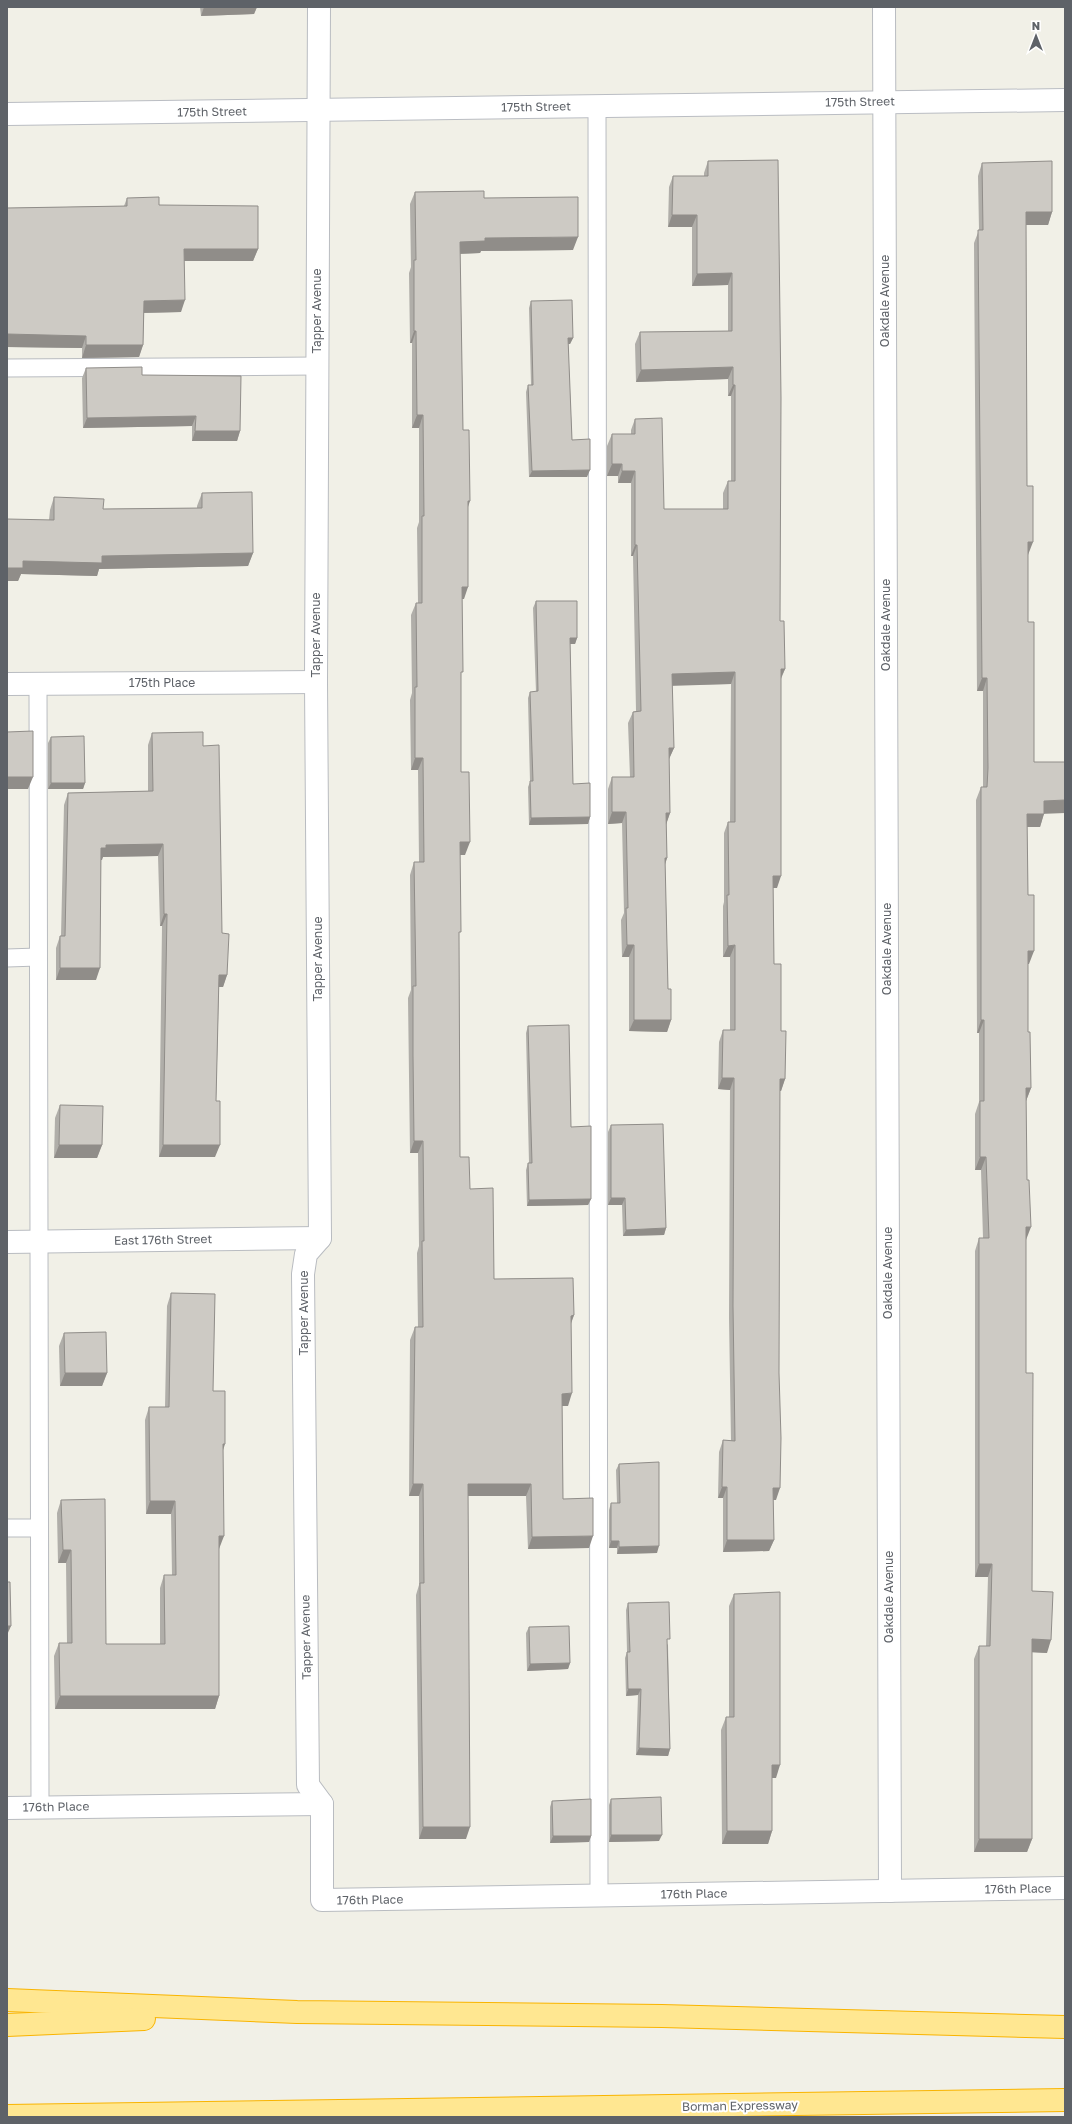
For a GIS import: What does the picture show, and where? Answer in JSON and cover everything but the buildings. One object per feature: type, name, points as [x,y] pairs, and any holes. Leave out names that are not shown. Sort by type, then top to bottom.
[{"type":"highway","points":[[7,2000],[297,2012],[662,2016],[1065,2027]]},
{"type":"highway","points":[[7,2025],[297,2012]]},
{"type":"highway","name":"Borman Expressway","points":[[7,2116],[1065,2100]]},
{"type":"street","name":"Tapper Avenue","points":[[319,7],[316,682],[320,1238],[306,1254],[303,1274],[308,1785],[322,1804]]},
{"type":"street","name":"Oakdale Avenue","points":[[884,7],[890,1891]]},
{"type":"street","name":"175th Street","points":[[7,114],[1065,100]]},
{"type":"street","name":"175th Place","points":[[7,684],[316,682]]},
{"type":"street","name":"East 176th Street","points":[[7,1242],[320,1238]]},
{"type":"street","name":"176th Place","points":[[7,1808],[322,1804],[322,1900],[1065,1888]]},
{"type":"lane","points":[[597,106],[599,1895]]},
{"type":"lane","points":[[7,368],[317,366]]},
{"type":"lane","points":[[38,684],[40,1808]]},
{"type":"lane","points":[[7,958],[38,957]]},
{"type":"lane","points":[[7,1528],[39,1528]]}]
